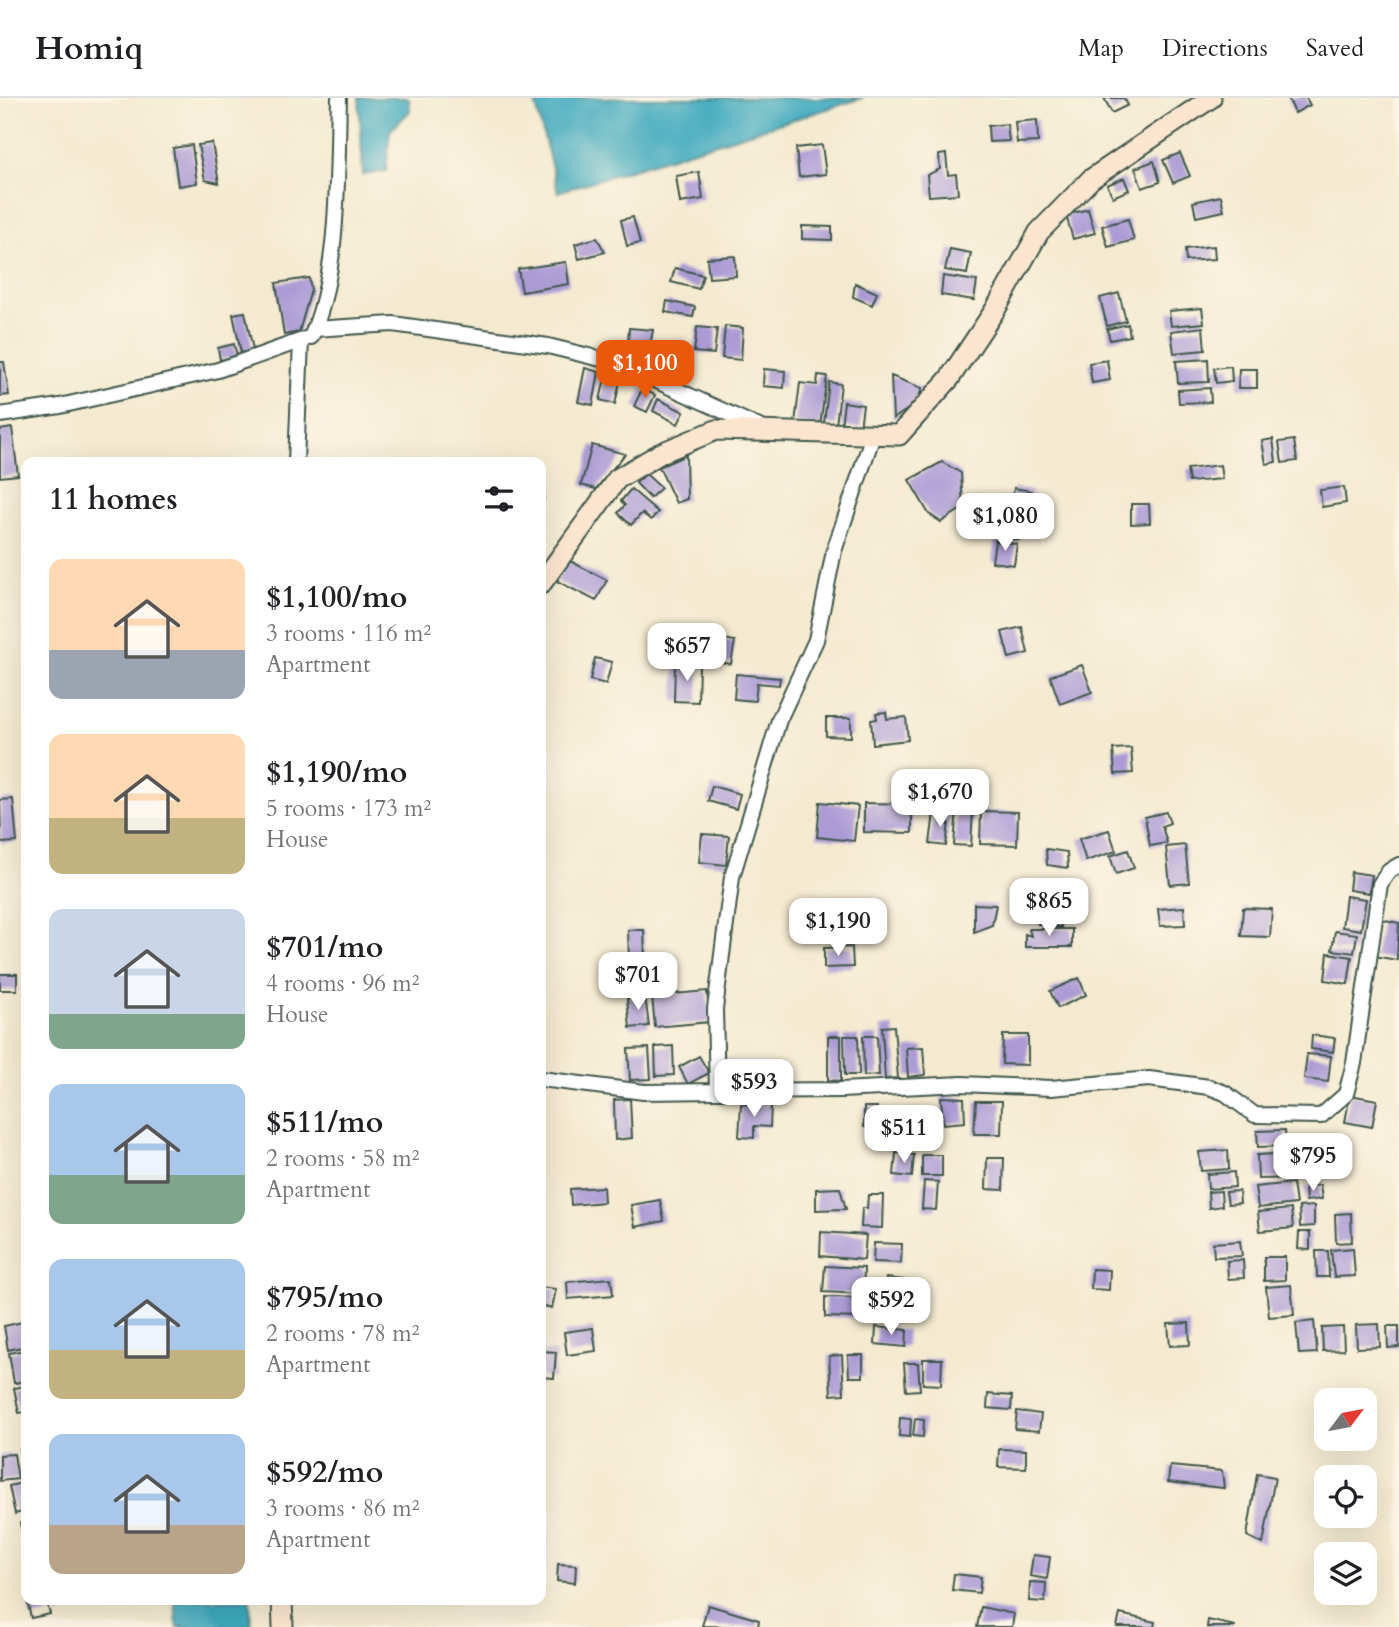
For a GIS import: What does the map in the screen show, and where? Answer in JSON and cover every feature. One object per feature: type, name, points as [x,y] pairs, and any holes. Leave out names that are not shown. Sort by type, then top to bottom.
[{"type":"street","points":[[0,415],[60,406],[218,370],[311,337],[328,279],[335,200],[339,98]]},
{"type":"street","points":[[546,576],[617,479],[661,453],[716,430],[899,435],[948,379],[995,310],[1039,232],[1091,179],[1211,98]]},
{"type":"street","points":[[314,329],[393,324],[548,346],[617,363],[769,432]]},
{"type":"street","points":[[296,457],[301,341]]},
{"type":"street","points":[[717,1091],[715,1009],[732,877],[779,720],[816,640],[834,551],[873,435]]},
{"type":"street","points":[[546,1080],[644,1092],[840,1090],[962,1084],[1051,1088],[1149,1079],[1209,1087],[1225,1093],[1255,1115],[1321,1116],[1346,1094],[1354,1063],[1380,884],[1389,871],[1399,865]]},
{"type":"street","points":[[282,1605],[283,1627]]},
{"type":"water","points":[[359,98],[409,98],[410,111],[390,131],[386,171],[363,175]]},
{"type":"water","points":[[534,98],[863,98],[558,192]]},
{"type":"water","points":[[175,1605],[250,1605],[251,1627],[177,1627]]},
{"type":"building","points":[[1104,98],[1124,98],[1128,105],[1112,113]]},
{"type":"building","points":[[1288,98],[1306,98],[1310,105],[1295,113]]},
{"type":"building","points":[[1037,120],[1038,142],[1017,143],[1015,122]]},
{"type":"building","points":[[1007,124],[1009,141],[989,142],[988,126]]},
{"type":"building","points":[[212,143],[219,183],[205,180],[198,145]]},
{"type":"building","points":[[192,145],[197,183],[178,186],[173,148]]},
{"type":"building","points":[[822,145],[826,174],[799,177],[796,148]]},
{"type":"building","points":[[1180,153],[1190,176],[1173,183],[1163,160]]},
{"type":"building","points":[[946,154],[948,175],[956,174],[958,194],[929,196],[927,175],[940,169],[939,155]]},
{"type":"building","points":[[1154,161],[1160,182],[1142,188],[1135,168]]},
{"type":"building","points":[[699,172],[703,199],[680,203],[676,176]]},
{"type":"building","points":[[1124,178],[1129,190],[1113,197],[1107,185]]},
{"type":"building","points":[[1221,196],[1224,211],[1196,217],[1193,202]]},
{"type":"building","points":[[1088,209],[1095,233],[1073,239],[1066,215]]},
{"type":"building","points":[[633,217],[640,243],[627,246],[621,220]]},
{"type":"building","points":[[1128,219],[1134,240],[1108,247],[1102,226]]},
{"type":"building","points":[[802,226],[832,227],[832,240],[802,239]]},
{"type":"building","points":[[597,238],[605,252],[579,259],[575,244]]},
{"type":"building","points":[[1214,246],[1215,259],[1186,261],[1185,249]]},
{"type":"building","points":[[950,249],[971,253],[967,274],[945,270]]},
{"type":"building","points":[[735,256],[736,276],[709,278],[707,258]]},
{"type":"building","points":[[566,262],[569,284],[522,292],[518,269]]},
{"type":"building","points":[[675,268],[703,275],[699,289],[671,282]]},
{"type":"building","points":[[943,276],[977,281],[974,300],[941,295]]},
{"type":"building","points":[[309,278],[311,290],[299,332],[284,335],[276,283]]},
{"type":"building","points":[[855,283],[877,293],[872,305],[853,297]]},
{"type":"building","points":[[1119,293],[1126,321],[1107,326],[1100,298]]},
{"type":"building","points":[[667,301],[695,307],[693,317],[665,312]]},
{"type":"building","points":[[1202,308],[1204,323],[1171,326],[1169,311]]},
{"type":"building","points":[[245,312],[253,350],[241,353],[233,314]]},
{"type":"building","points":[[1128,324],[1130,336],[1110,340],[1107,329]]},
{"type":"building","points":[[725,326],[743,328],[741,360],[722,358]]},
{"type":"building","points":[[697,327],[717,329],[714,354],[694,352]]},
{"type":"building","points":[[1203,327],[1205,350],[1174,353],[1171,331]]},
{"type":"building","points":[[629,328],[653,330],[650,346],[628,344]]},
{"type":"building","points":[[234,344],[237,356],[220,360],[218,348]]},
{"type":"building","points":[[1208,359],[1209,382],[1178,383],[1176,361]]},
{"type":"building","points":[[1107,360],[1110,380],[1092,383],[1089,363]]},
{"type":"building","points":[[0,362],[4,362],[9,395],[0,396]]},
{"type":"building","points":[[1231,366],[1232,381],[1216,383],[1214,368]]},
{"type":"building","points":[[585,368],[599,372],[593,405],[578,402]]},
{"type":"building","points":[[764,369],[785,371],[784,388],[763,386]]},
{"type":"building","points":[[1239,369],[1257,369],[1257,388],[1238,388]]},
{"type":"building","points":[[818,375],[827,376],[820,426],[795,423],[800,383],[817,385]]},
{"type":"building","points":[[891,376],[922,388],[917,403],[893,419]]},
{"type":"building","points":[[605,378],[620,382],[615,404],[600,400]]},
{"type":"building","points":[[829,382],[841,384],[836,425],[824,423]]},
{"type":"building","points":[[1210,388],[1211,402],[1179,403],[1178,390]]},
{"type":"building","points":[[642,389],[655,395],[647,412],[634,406]]},
{"type":"building","points":[[658,399],[684,412],[678,424],[653,411]]},
{"type":"building","points":[[844,402],[863,405],[860,428],[841,426]]},
{"type":"building","points":[[12,428],[18,475],[0,477],[0,430]]},
{"type":"building","points":[[1273,439],[1276,462],[1266,464],[1262,441]]},
{"type":"building","points":[[1294,440],[1297,461],[1282,463],[1279,442]]},
{"type":"building","points":[[592,445],[625,454],[596,489],[581,485]]},
{"type":"building","points":[[686,455],[687,499],[676,503],[659,467]]},
{"type":"building","points":[[942,462],[961,473],[963,508],[941,522],[929,514],[909,480]]},
{"type":"building","points":[[1220,465],[1222,479],[1189,482],[1187,469]]},
{"type":"building","points":[[646,474],[661,488],[650,498],[636,483]]},
{"type":"building","points":[[1344,487],[1346,503],[1322,507],[1320,490]]},
{"type":"building","points":[[1014,488],[1031,491],[1027,515],[1010,512]]},
{"type":"building","points":[[631,489],[658,512],[651,520],[642,513],[631,525],[618,513],[625,505],[621,501]]},
{"type":"building","points":[[1131,504],[1149,504],[1150,523],[1131,524]]},
{"type":"building","points":[[1003,516],[1022,519],[1019,540],[999,537]]},
{"type":"building","points":[[995,541],[1017,544],[1014,565],[992,562]]},
{"type":"building","points":[[568,560],[607,580],[596,601],[557,581]]},
{"type":"building","points":[[1022,627],[1028,653],[1009,658],[1002,632]]},
{"type":"building","points":[[718,638],[735,641],[731,664],[714,661]]},
{"type":"building","points":[[595,658],[612,662],[606,684],[590,680]]},
{"type":"building","points":[[675,665],[699,666],[698,702],[674,701]]},
{"type":"building","points":[[1082,665],[1092,692],[1060,704],[1050,676]]},
{"type":"building","points":[[736,674],[780,678],[779,685],[757,683],[755,701],[734,699]]},
{"type":"building","points":[[886,712],[887,719],[906,717],[908,740],[873,744],[871,720],[877,719],[876,713]]},
{"type":"building","points":[[826,718],[851,718],[851,737],[826,736]]},
{"type":"building","points":[[1131,748],[1133,773],[1115,774],[1113,749]]},
{"type":"building","points":[[712,786],[740,794],[736,809],[708,801]]},
{"type":"building","points":[[13,799],[17,842],[1,843],[0,800]]},
{"type":"building","points":[[820,802],[858,806],[854,841],[817,837]]},
{"type":"building","points":[[864,803],[912,804],[912,833],[864,832]]},
{"type":"building","points":[[957,808],[973,809],[971,846],[954,845]]},
{"type":"building","points":[[981,811],[1018,812],[1017,845],[980,844]]},
{"type":"building","points":[[934,812],[950,814],[946,846],[930,844]]},
{"type":"building","points":[[1166,812],[1170,823],[1162,826],[1167,843],[1150,846],[1145,817]]},
{"type":"building","points":[[1109,830],[1116,851],[1086,861],[1079,839]]},
{"type":"building","points":[[702,834],[729,836],[726,865],[699,862]]},
{"type":"building","points":[[1185,845],[1189,883],[1170,885],[1166,847]]},
{"type":"building","points":[[1046,849],[1067,852],[1068,868],[1047,865]]},
{"type":"building","points":[[1128,850],[1134,868],[1116,874],[1110,856]]},
{"type":"building","points":[[1351,872],[1372,875],[1369,893],[1349,890]]},
{"type":"building","points":[[1346,896],[1366,899],[1361,930],[1342,927]]},
{"type":"building","points":[[1040,903],[1063,906],[1061,927],[1038,924]]},
{"type":"building","points":[[974,904],[996,905],[992,925],[974,932]]},
{"type":"building","points":[[1184,907],[1185,925],[1160,926],[1158,909]]},
{"type":"building","points":[[1243,908],[1272,909],[1270,937],[1241,936]]},
{"type":"building","points":[[1381,919],[1399,923],[1397,960],[1374,956]]},
{"type":"building","points":[[1029,929],[1072,929],[1072,947],[1025,947],[1025,934],[1031,936]]},
{"type":"building","points":[[628,930],[644,930],[645,957],[629,957]]},
{"type":"building","points":[[1335,931],[1357,934],[1354,953],[1332,950]]},
{"type":"building","points":[[852,947],[853,967],[824,968],[824,948]]},
{"type":"building","points":[[1328,953],[1352,957],[1348,984],[1325,980]]},
{"type":"building","points":[[0,974],[17,974],[17,990],[0,990]]},
{"type":"building","points":[[1079,978],[1086,995],[1058,1008],[1050,991]]},
{"type":"building","points":[[707,991],[710,1022],[655,1027],[652,996]]},
{"type":"building","points":[[645,996],[649,1026],[630,1028],[627,998]]},
{"type":"building","points":[[894,1026],[898,1078],[885,1079],[882,1027]]},
{"type":"building","points":[[1003,1035],[1028,1035],[1028,1065],[1002,1064]]},
{"type":"building","points":[[1312,1035],[1335,1038],[1333,1052],[1311,1049]]},
{"type":"building","points":[[828,1036],[841,1036],[841,1081],[828,1080]]},
{"type":"building","points":[[844,1036],[858,1036],[859,1075],[845,1075]]},
{"type":"building","points":[[863,1036],[877,1036],[879,1075],[864,1076]]},
{"type":"building","points":[[673,1046],[674,1075],[656,1076],[655,1047]]},
{"type":"building","points":[[923,1047],[925,1075],[908,1077],[906,1048]]},
{"type":"building","points":[[649,1048],[651,1079],[630,1080],[628,1049]]},
{"type":"building","points":[[1307,1054],[1331,1056],[1328,1082],[1304,1079]]},
{"type":"building","points":[[699,1056],[709,1073],[688,1084],[679,1067]]},
{"type":"building","points":[[1350,1095],[1377,1100],[1372,1127],[1345,1122]]},
{"type":"building","points":[[941,1097],[964,1098],[965,1122],[943,1124]]},
{"type":"building","points":[[630,1099],[632,1138],[615,1140],[614,1100]]},
{"type":"building","points":[[976,1101],[1002,1101],[1001,1134],[974,1134]]},
{"type":"building","points":[[741,1104],[771,1106],[770,1127],[754,1126],[754,1138],[739,1137]]},
{"type":"building","points":[[864,1107],[877,1107],[878,1126],[864,1127]]},
{"type":"building","points":[[1285,1130],[1286,1146],[1258,1147],[1257,1131]]},
{"type":"building","points":[[1228,1150],[1229,1169],[1201,1171],[1199,1152]]},
{"type":"building","points":[[896,1153],[914,1155],[912,1177],[894,1175]]},
{"type":"building","points":[[1295,1153],[1296,1178],[1258,1179],[1257,1155]]},
{"type":"building","points":[[922,1155],[942,1155],[942,1176],[922,1176]]},
{"type":"building","points":[[987,1158],[1004,1158],[1003,1190],[986,1189]]},
{"type":"building","points":[[1234,1172],[1235,1187],[1208,1189],[1207,1174]]},
{"type":"building","points":[[924,1181],[938,1182],[936,1210],[922,1209]]},
{"type":"building","points":[[1293,1183],[1296,1204],[1258,1208],[1255,1187]]},
{"type":"building","points":[[1320,1185],[1322,1199],[1306,1201],[1305,1187]]},
{"type":"building","points":[[603,1187],[604,1202],[571,1205],[570,1189]]},
{"type":"building","points":[[840,1188],[846,1209],[816,1210],[816,1189]]},
{"type":"building","points":[[1221,1191],[1222,1206],[1209,1208],[1208,1192]]},
{"type":"building","points":[[1239,1191],[1240,1203],[1228,1204],[1226,1192]]},
{"type":"building","points":[[868,1195],[883,1195],[882,1228],[861,1227],[862,1208],[867,1208]]},
{"type":"building","points":[[660,1200],[664,1221],[635,1227],[631,1205]]},
{"type":"building","points":[[1314,1206],[1314,1226],[1300,1227],[1299,1207]]},
{"type":"building","points":[[1291,1209],[1293,1228],[1260,1231],[1258,1212]]},
{"type":"building","points":[[1351,1213],[1352,1242],[1336,1243],[1335,1214]]},
{"type":"building","points":[[821,1232],[866,1235],[864,1260],[820,1256]]},
{"type":"building","points":[[1299,1232],[1310,1232],[1310,1250],[1298,1249]]},
{"type":"building","points":[[1240,1241],[1242,1256],[1214,1257],[1213,1243]]},
{"type":"building","points":[[874,1243],[902,1244],[901,1263],[873,1262]]},
{"type":"building","points":[[1353,1248],[1355,1276],[1334,1277],[1331,1250]]},
{"type":"building","points":[[1316,1251],[1328,1251],[1329,1277],[1317,1277]]},
{"type":"building","points":[[1264,1257],[1285,1257],[1285,1280],[1264,1281]]},
{"type":"building","points":[[1243,1260],[1244,1278],[1228,1279],[1227,1261]]},
{"type":"building","points":[[825,1266],[864,1268],[863,1294],[823,1292]]},
{"type":"building","points":[[1092,1269],[1110,1270],[1109,1290],[1091,1289]]},
{"type":"building","points":[[611,1278],[613,1295],[568,1299],[567,1282]]},
{"type":"building","points":[[886,1278],[919,1282],[916,1314],[883,1311]]},
{"type":"building","points":[[1291,1285],[1294,1315],[1269,1317],[1266,1287]]},
{"type":"building","points":[[546,1288],[556,1289],[552,1308],[546,1307]]},
{"type":"building","points":[[825,1297],[861,1298],[860,1318],[825,1317]]},
{"type":"building","points":[[1314,1321],[1317,1353],[1299,1354],[1296,1323]]},
{"type":"building","points":[[21,1322],[21,1347],[8,1350],[4,1326]]},
{"type":"building","points":[[1189,1323],[1190,1345],[1170,1346],[1168,1324]]},
{"type":"building","points":[[1379,1324],[1380,1347],[1357,1348],[1356,1325]]},
{"type":"building","points":[[1387,1326],[1399,1326],[1399,1347],[1388,1348]]},
{"type":"building","points":[[876,1327],[907,1330],[906,1347],[875,1344]]},
{"type":"building","points":[[1343,1327],[1344,1350],[1323,1351],[1322,1328]]},
{"type":"building","points":[[593,1328],[596,1351],[567,1355],[564,1332]]},
{"type":"building","points":[[21,1351],[21,1382],[14,1383],[9,1353]]},
{"type":"building","points":[[546,1351],[556,1352],[554,1378],[546,1377]]},
{"type":"building","points":[[842,1355],[844,1394],[831,1395],[829,1356]]},
{"type":"building","points":[[848,1355],[863,1355],[863,1377],[849,1377]]},
{"type":"building","points":[[923,1359],[942,1359],[941,1385],[923,1384]]},
{"type":"building","points":[[904,1363],[918,1363],[920,1390],[906,1391]]},
{"type":"building","points":[[21,1387],[21,1413],[19,1413],[14,1388]]},
{"type":"building","points":[[988,1394],[1012,1396],[1011,1410],[987,1408]]},
{"type":"building","points":[[1017,1411],[1041,1414],[1039,1431],[1015,1429]]},
{"type":"building","points":[[900,1418],[911,1419],[910,1437],[899,1436]]},
{"type":"building","points":[[915,1419],[924,1420],[923,1437],[913,1436]]},
{"type":"building","points":[[999,1449],[1026,1450],[1026,1468],[998,1467]]},
{"type":"building","points":[[14,1454],[18,1479],[0,1481],[0,1455]]},
{"type":"building","points":[[1170,1466],[1222,1471],[1224,1488],[1168,1482]]},
{"type":"building","points":[[1257,1474],[1275,1477],[1263,1544],[1247,1536]]},
{"type":"building","points":[[21,1483],[21,1512],[15,1514],[9,1486]]},
{"type":"building","points":[[1033,1555],[1050,1557],[1047,1579],[1030,1576]]},
{"type":"building","points":[[558,1564],[576,1565],[575,1583],[557,1581]]},
{"type":"building","points":[[954,1574],[981,1577],[979,1593],[952,1590]]},
{"type":"building","points":[[1030,1582],[1046,1583],[1045,1602],[1029,1601]]},
{"type":"building","points":[[28,1605],[47,1605],[50,1614],[31,1618]]},
{"type":"building","points":[[708,1605],[759,1620],[758,1627],[702,1626]]},
{"type":"building","points":[[981,1607],[1014,1614],[1012,1627],[977,1627]]},
{"type":"building","points":[[1120,1614],[1155,1622],[1154,1627],[1117,1627]]},
{"type":"building","points":[[1208,1620],[1235,1626],[1235,1627],[1207,1627]]}]
